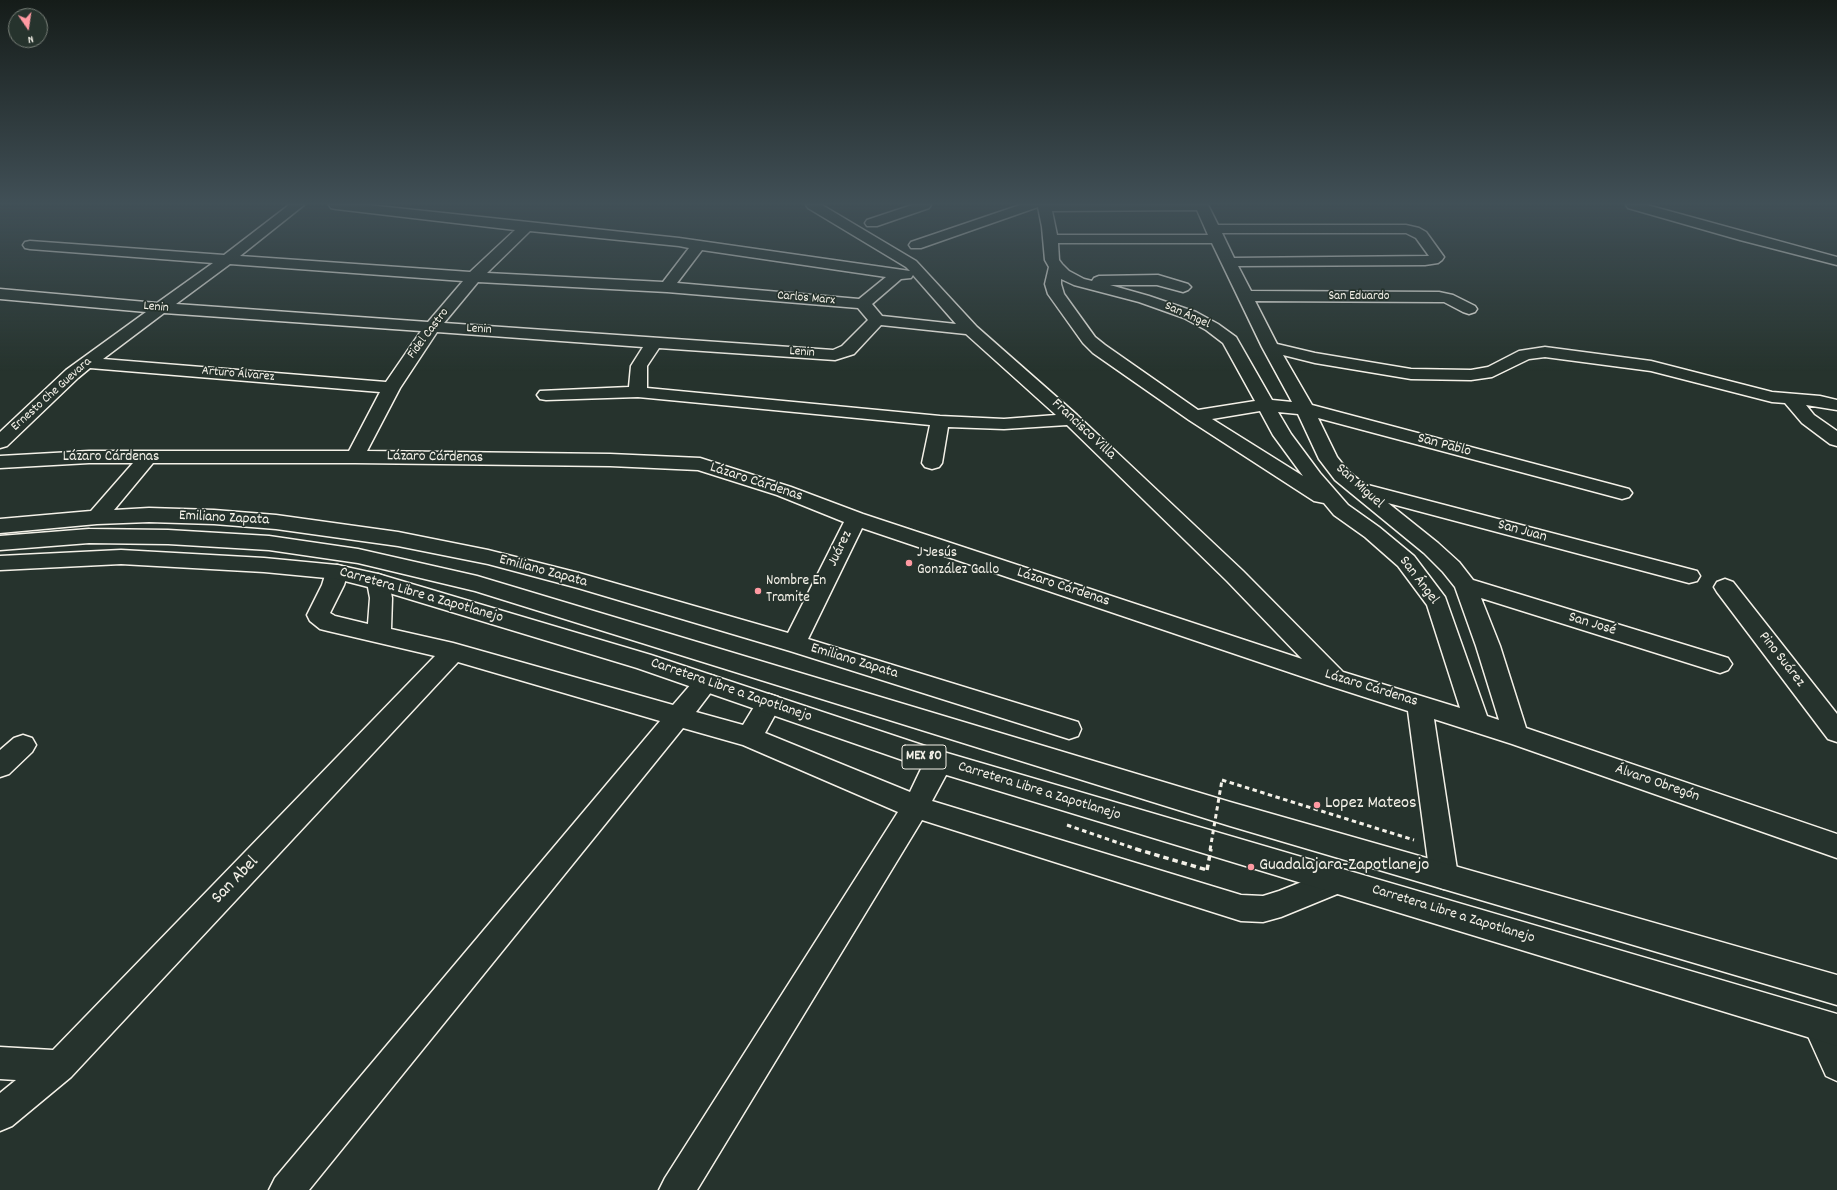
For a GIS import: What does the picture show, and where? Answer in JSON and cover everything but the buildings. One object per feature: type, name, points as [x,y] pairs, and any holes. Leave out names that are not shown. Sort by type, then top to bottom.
[{"type":"street","name":"Ernesto Che Guevara","points":[[0,442],[72,374],[225,261]]},
{"type":"street","name":"Carlos Marx","points":[[248,261],[474,277],[667,287],[863,304]]},
{"type":"street","name":"Fidel Castro","points":[[355,457],[391,388],[432,328],[474,277],[491,261]]},
{"type":"street","points":[[667,287],[687,261]]},
{"type":"street","points":[[802,261],[898,274],[924,276]]},
{"type":"street","name":"Francisco Villa","points":[[905,261],[924,276],[971,330],[1071,418],[1235,576],[1335,679]]},
{"type":"street","points":[[1052,261],[1056,267]]},
{"type":"street","points":[[1229,262],[1430,261]]},
{"type":"street","name":"San Miguel","points":[[1229,262],[1270,347],[1305,409],[1318,439],[1329,459],[1342,476],[1431,548],[1451,567],[1465,585],[1488,646],[1516,734]]},
{"type":"street","name":"San Ángel","points":[[1341,510],[1290,447],[1265,405],[1230,340],[1202,320],[1180,311],[1079,282],[1056,267],[1053,284],[1056,294],[1089,340],[1099,349],[1195,416],[1341,510],[1372,532],[1406,561],[1437,603],[1477,722]]},
{"type":"street","points":[[898,274],[863,304],[876,320],[971,330]]},
{"type":"street","points":[[1079,282],[1147,279],[1158,280],[1183,287]]},
{"type":"street","name":"Lenin","points":[[0,294],[159,308],[432,328],[835,355],[848,350],[876,320]]},
{"type":"street","name":"San Eduardo","points":[[1246,296],[1439,297],[1448,298],[1469,309]]},
{"type":"street","points":[[638,392],[639,366],[654,343]]},
{"type":"street","points":[[1270,347],[1315,358],[1411,374],[1471,374],[1492,372],[1525,355],[1545,352],[1651,366],[1772,397],[1820,401],[1837,405]]},
{"type":"street","name":"Arturo Álvarez","points":[[86,363],[391,388]]},
{"type":"street","points":[[546,395],[638,392],[940,421],[1004,424],[1071,418]]},
{"type":"street","points":[[1790,398],[1808,419],[1837,440]]},
{"type":"street","name":"San Pablo","points":[[1195,416],[1265,405],[1305,409],[1622,493]]},
{"type":"street","points":[[932,463],[940,421]]},
{"type":"street","name":"Lázaro Cárdenas","points":[[0,462],[89,457],[355,457],[610,460],[700,464],[784,491],[856,519],[1335,679],[1477,722]]},
{"type":"street","points":[[98,517],[147,458]]},
{"type":"street","name":"San Juan","points":[[1356,488],[1689,576]]},
{"type":"street","name":"Emiliano Zapata","points":[[0,526],[98,517],[150,515],[214,517],[276,522],[398,539],[488,557],[579,581],[794,644],[1069,729]]},
{"type":"street","name":"Juárez","points":[[794,644],[856,519]]},
{"type":"street","name":"Carretera Libre a Zapotlanejo","points":[[0,544],[89,536],[168,537],[269,543],[365,558],[477,584],[1230,814],[1837,990]]},
{"type":"street","name":"Carretera Libre a Zapotlanejo","points":[[0,563],[121,557],[264,565],[337,572],[378,582],[643,661],[940,762],[1828,1028]]},
{"type":"street","points":[[337,572],[333,585],[318,615],[328,623],[453,652],[749,737],[916,807],[1241,908],[1263,909],[1281,904],[1337,881]]},
{"type":"street","points":[[378,582],[381,598],[379,635]]},
{"type":"street","name":"San José","points":[[1465,585],[1720,664]]},
{"type":"street","name":"Pino Suárez","points":[[1725,588],[1837,732]]},
{"type":"street","name":"San Abel","points":[[0,1114],[60,1066],[453,652]]},
{"type":"street","points":[[287,1190],[706,683]]},
{"type":"street","points":[[1813,701],[1837,707]]},
{"type":"street","points":[[749,737],[769,704]]},
{"type":"street","points":[[1419,704],[1444,876]]},
{"type":"street","name":"Álvaro Obregón","points":[[1477,722],[1516,734],[1837,846]]},
{"type":"street","points":[[0,766],[23,744]]},
{"type":"street","points":[[677,1190],[916,807],[930,777],[940,762]]},
{"type":"street","points":[[1828,1028],[1837,1065]]},
{"type":"street","points":[[0,1063],[60,1066]]},
{"type":"path","points":[[1116,843],[1208,870],[1222,780],[1297,804]]},
{"type":"place","name":"J Jesús González Gallo","points":[[909,563]]},
{"type":"place","name":"Nombre En Tramite","points":[[758,591]]},
{"type":"place","name":"Lopez Mateos","points":[[1317,805]]},
{"type":"place","name":"Guadalajara-Zapotlanejo","points":[[1251,867]]}]
